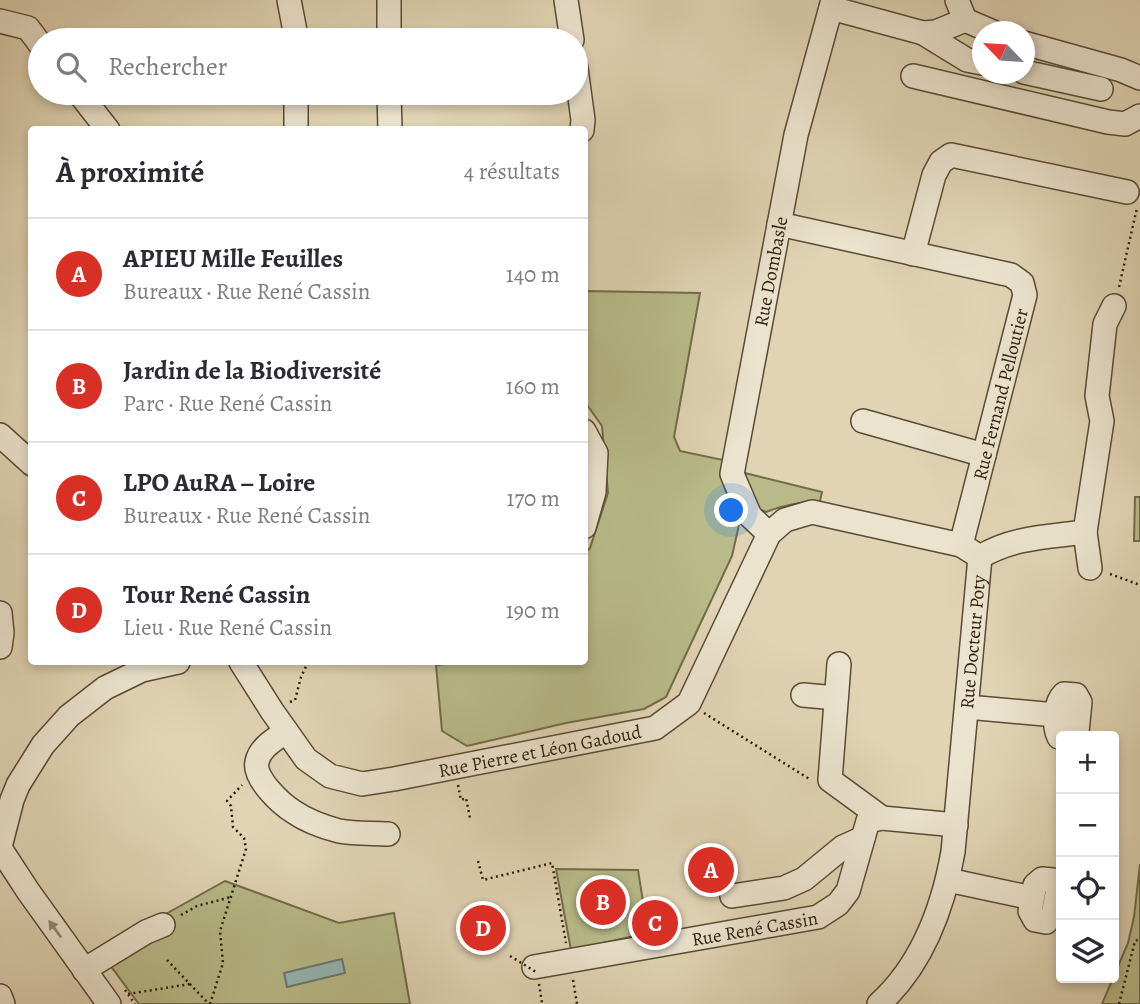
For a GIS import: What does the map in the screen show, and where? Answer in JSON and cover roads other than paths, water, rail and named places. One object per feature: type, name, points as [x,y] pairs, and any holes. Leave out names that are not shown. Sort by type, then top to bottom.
[{"type":"street","points":[[289,0],[294,28]]},
{"type":"street","points":[[389,0],[389,28]]},
{"type":"street","points":[[566,0],[570,28]]},
{"type":"street","points":[[832,4],[923,33],[972,61]]},
{"type":"street","name":"Rue Dombasle","points":[[769,534],[750,516],[732,474],[796,135],[832,4]]},
{"type":"street","points":[[923,33],[936,32],[961,10],[977,21]]},
{"type":"street","points":[[0,21],[28,28]]},
{"type":"street","points":[[1035,46],[1121,70],[1140,78]]},
{"type":"street","points":[[1035,74],[1101,89]]},
{"type":"street","points":[[913,76],[1108,122],[1125,124],[1140,116]]},
{"type":"street","points":[[88,105],[105,126]]},
{"type":"street","points":[[296,105],[296,126]]},
{"type":"street","points":[[390,105],[390,126]]},
{"type":"street","points":[[581,105],[582,126]]},
{"type":"street","points":[[913,254],[934,175],[941,162],[951,155],[1133,197]]},
{"type":"street","name":"Rue Fernand Pelloutier","points":[[779,225],[1011,275],[1022,284],[1025,295],[984,455],[970,551]]},
{"type":"street","points":[[1090,568],[1085,533],[1102,421],[1097,397],[1105,324],[1114,306]]},
{"type":"street","points":[[863,421],[984,455]]},
{"type":"street","points":[[0,435],[28,460]]},
{"type":"street","points":[[588,438],[596,453],[594,492],[588,513]]},
{"type":"street","points":[[769,534],[785,520],[811,512],[970,551]]},
{"type":"street","name":"Rue Docteur Poty","points":[[880,1004],[904,976],[923,945],[938,914],[948,880],[967,707],[970,551],[993,549],[1019,540],[1085,533]]},
{"type":"street","name":"Rue Pierre et Léon Gadoud","points":[[243,665],[306,759],[330,776],[362,784],[655,728],[689,703],[769,534]]},
{"type":"street","points":[[0,613],[0,647]]},
{"type":"street","points":[[839,664],[830,780],[883,818],[956,825]]},
{"type":"street","points":[[118,999],[84,970],[0,848],[18,785],[43,745],[69,716],[105,688],[142,670],[164,665]]},
{"type":"street","points":[[967,707],[1059,726],[1058,700],[1064,694],[1076,695],[1080,702],[1077,731]]},
{"type":"street","points":[[803,695],[836,698]]},
{"type":"street","points":[[286,731],[263,748],[256,770],[261,781],[292,811],[310,821],[347,832],[388,834]]},
{"type":"street","name":"Rue René Cassin","points":[[535,969],[569,960],[818,917],[838,904],[848,891],[868,821],[883,818]]},
{"type":"street","points":[[732,896],[784,888],[804,879],[843,847],[863,838]]},
{"type":"street","points":[[948,880],[1032,898]]},
{"type":"street","points":[[84,970],[146,932],[163,925]]},
{"type":"street","points":[[0,996],[3,1004]]},
{"type":"water","points":[[342,959],[345,973],[287,987],[284,973]]},
{"type":"place","name":"APIEU Mille Feuilles","points":[[711,870]]},
{"type":"place","name":"Jardin de la Biodiversité","points":[[603,902]]},
{"type":"place","name":"LPO AuRA – Loire","points":[[655,923]]},
{"type":"place","name":"Tour René Cassin","points":[[483,928]]}]
